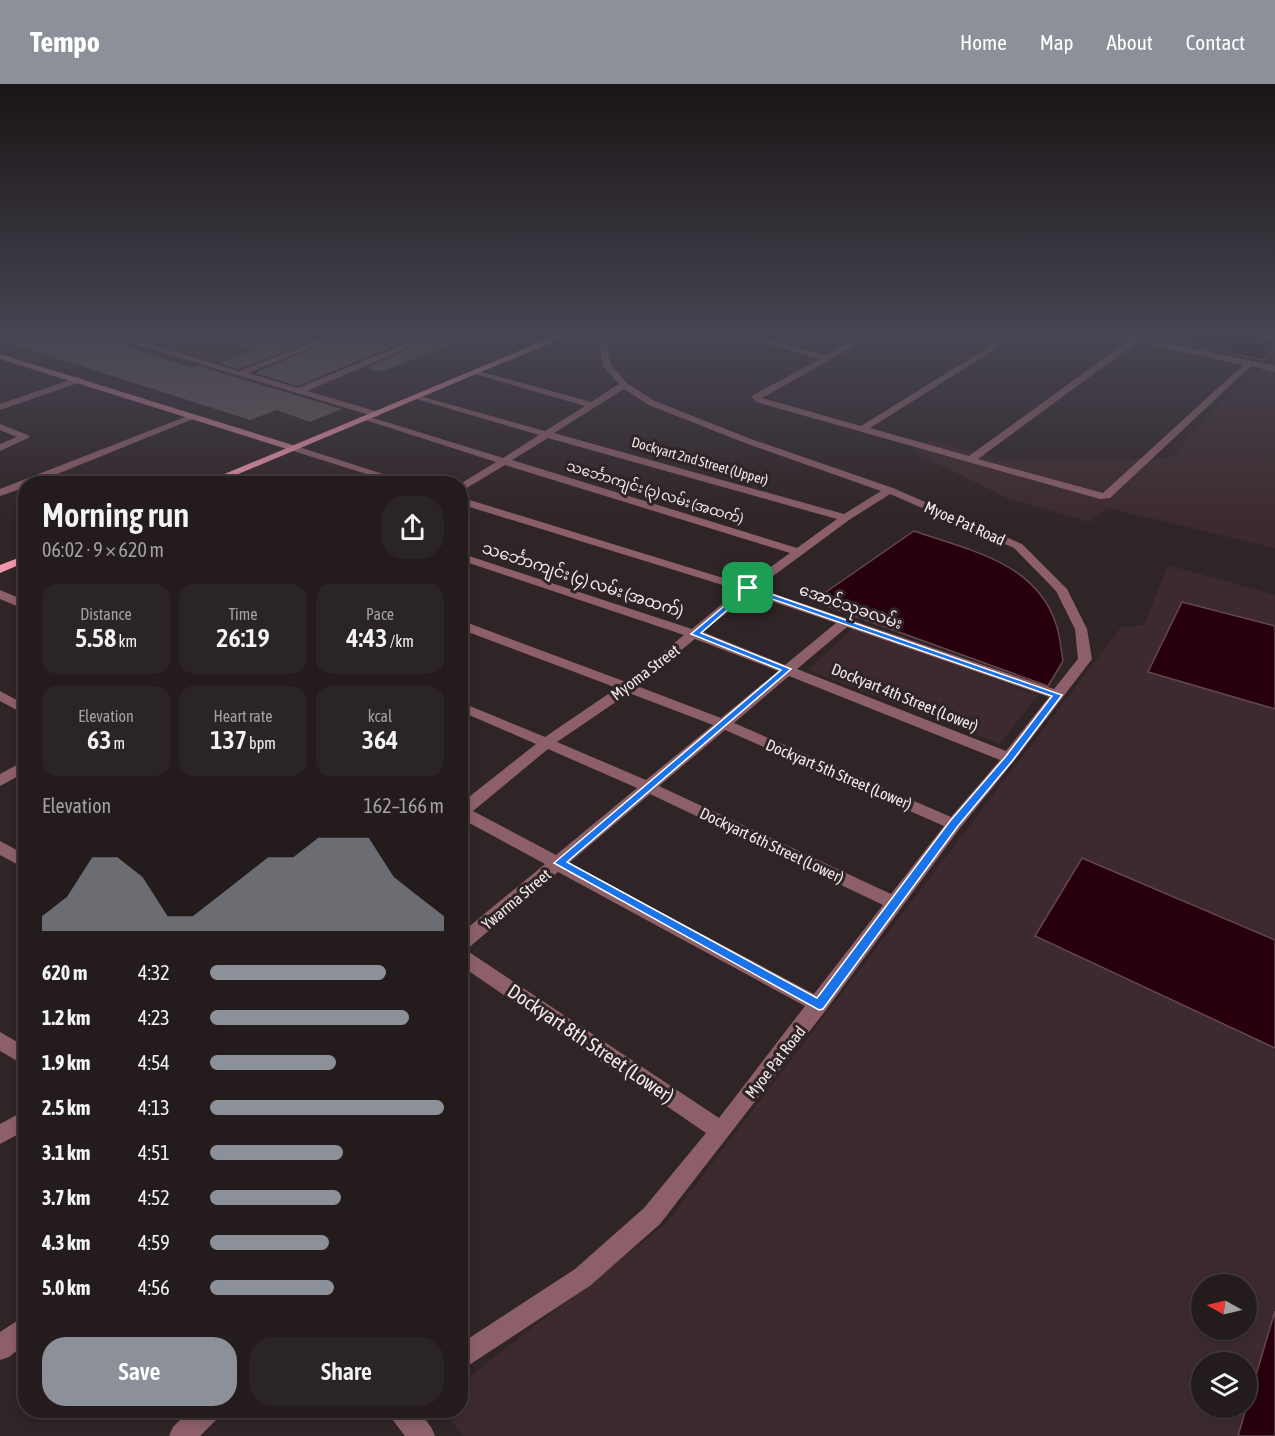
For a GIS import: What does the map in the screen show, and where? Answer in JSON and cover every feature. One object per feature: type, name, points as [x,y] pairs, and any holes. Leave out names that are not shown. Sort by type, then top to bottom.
[{"type":"main road","points":[[134,398],[293,448]]},
{"type":"main road","points":[[224,476],[417,398]]},
{"type":"main road","points":[[0,569],[18,561]]},
{"type":"street","points":[[0,406],[24,398]]},
{"type":"street","points":[[322,398],[376,414]]},
{"type":"street","name":"Dockyart 2nd Street (Upper)","points":[[417,398],[845,518]]},
{"type":"street","points":[[568,398],[593,405]]},
{"type":"street","points":[[468,484],[604,398]]},
{"type":"street","name":"Myoe Pat Road","points":[[468,1354],[583,1277],[652,1216],[722,1131],[954,824],[1009,758],[1084,660],[1081,629],[1061,589],[1018,546],[889,490],[748,441],[644,398]]},
{"type":"street","points":[[757,398],[1096,496],[1106,496],[1212,398]]},
{"type":"street","points":[[862,429],[912,398]]},
{"type":"street","points":[[970,460],[1055,398]]},
{"type":"street","points":[[44,476],[193,417]]},
{"type":"street","name":"သင်္ဘောကျင်း (၃) လမ်း (အထက်)","points":[[364,418],[798,552]]},
{"type":"street","points":[[0,427],[25,437],[0,448]]},
{"type":"street","points":[[293,448],[383,476]]},
{"type":"street","points":[[0,493],[18,486]]},
{"type":"street","name":"Myoma Street","points":[[468,806],[548,742],[627,688],[748,588],[845,518],[889,490]]},
{"type":"street","name":"အောင်သုခလမ်း","points":[[468,502],[748,588],[1057,695]]},
{"type":"street","name":"သင်္ဘောကျင်း (၄) လမ်း (အထက်)","points":[[468,559],[695,634],[787,669]]},
{"type":"street","points":[[0,594],[18,602]]},
{"type":"street","name":"Ywarma Street","points":[[468,938],[846,621]]},
{"type":"street","name":"Dockyart 5th Street (Lower)","points":[[468,627],[724,724],[954,824]]},
{"type":"street","name":"Dockyart 4th Street (Lower)","points":[[787,669],[1009,758]]},
{"type":"street","points":[[0,695],[18,706]]},
{"type":"street","name":"Dockyart 6th Street (Lower)","points":[[468,709],[648,787],[895,903]]},
{"type":"street","points":[[0,781],[18,770]]},
{"type":"street","points":[[468,816],[560,863],[819,1005]]},
{"type":"street","points":[[0,847],[18,858]]},
{"type":"street","name":"Dockyart 8th Street (Lower)","points":[[468,961],[722,1131]]},
{"type":"street","points":[[0,1040],[18,1052]]},
{"type":"street","points":[[0,1135],[18,1124]]},
{"type":"street","points":[[0,1348],[18,1333]]},
{"type":"street","points":[[182,1436],[200,1418]]},
{"type":"street","points":[[407,1418],[422,1436]]},
{"type":"shaded area","points":[[1226,398],[1275,398],[1275,548],[1107,508],[1089,522],[1007,498],[912,451],[929,440],[1008,460],[1171,458]]},
{"type":"shaded area","points":[[914,531],[998,561],[1017,572],[1033,586],[1046,603],[1056,624],[1063,661],[1048,686],[813,601]]},
{"type":"shaded area","points":[[1168,565],[1275,595],[1275,1311],[1257,1371],[1257,1352],[1191,1352],[1191,1418],[1243,1418],[1238,1436],[464,1436],[448,1418],[468,1418],[468,1378],[665,1225],[1121,627],[1144,625]]},
{"type":"shaded area","points":[[1182,602],[1275,626],[1275,709],[1148,672]]},
{"type":"shaded area","points":[[853,628],[1038,695],[1000,744],[808,670]]},
{"type":"shaded area","points":[[1082,858],[1275,940],[1275,1048],[1035,936]]},
{"type":"shaded area","points":[[1275,1311],[1275,1436],[1238,1436],[1243,1418],[1257,1418],[1257,1372]]},
{"type":"building","points":[[182,398],[306,398],[342,409],[310,422],[277,410],[250,420]]},
{"type":"route","points":[[748,588],[1057,695],[954,824],[819,1005],[560,863],[787,669],[695,634],[748,588]]}]
